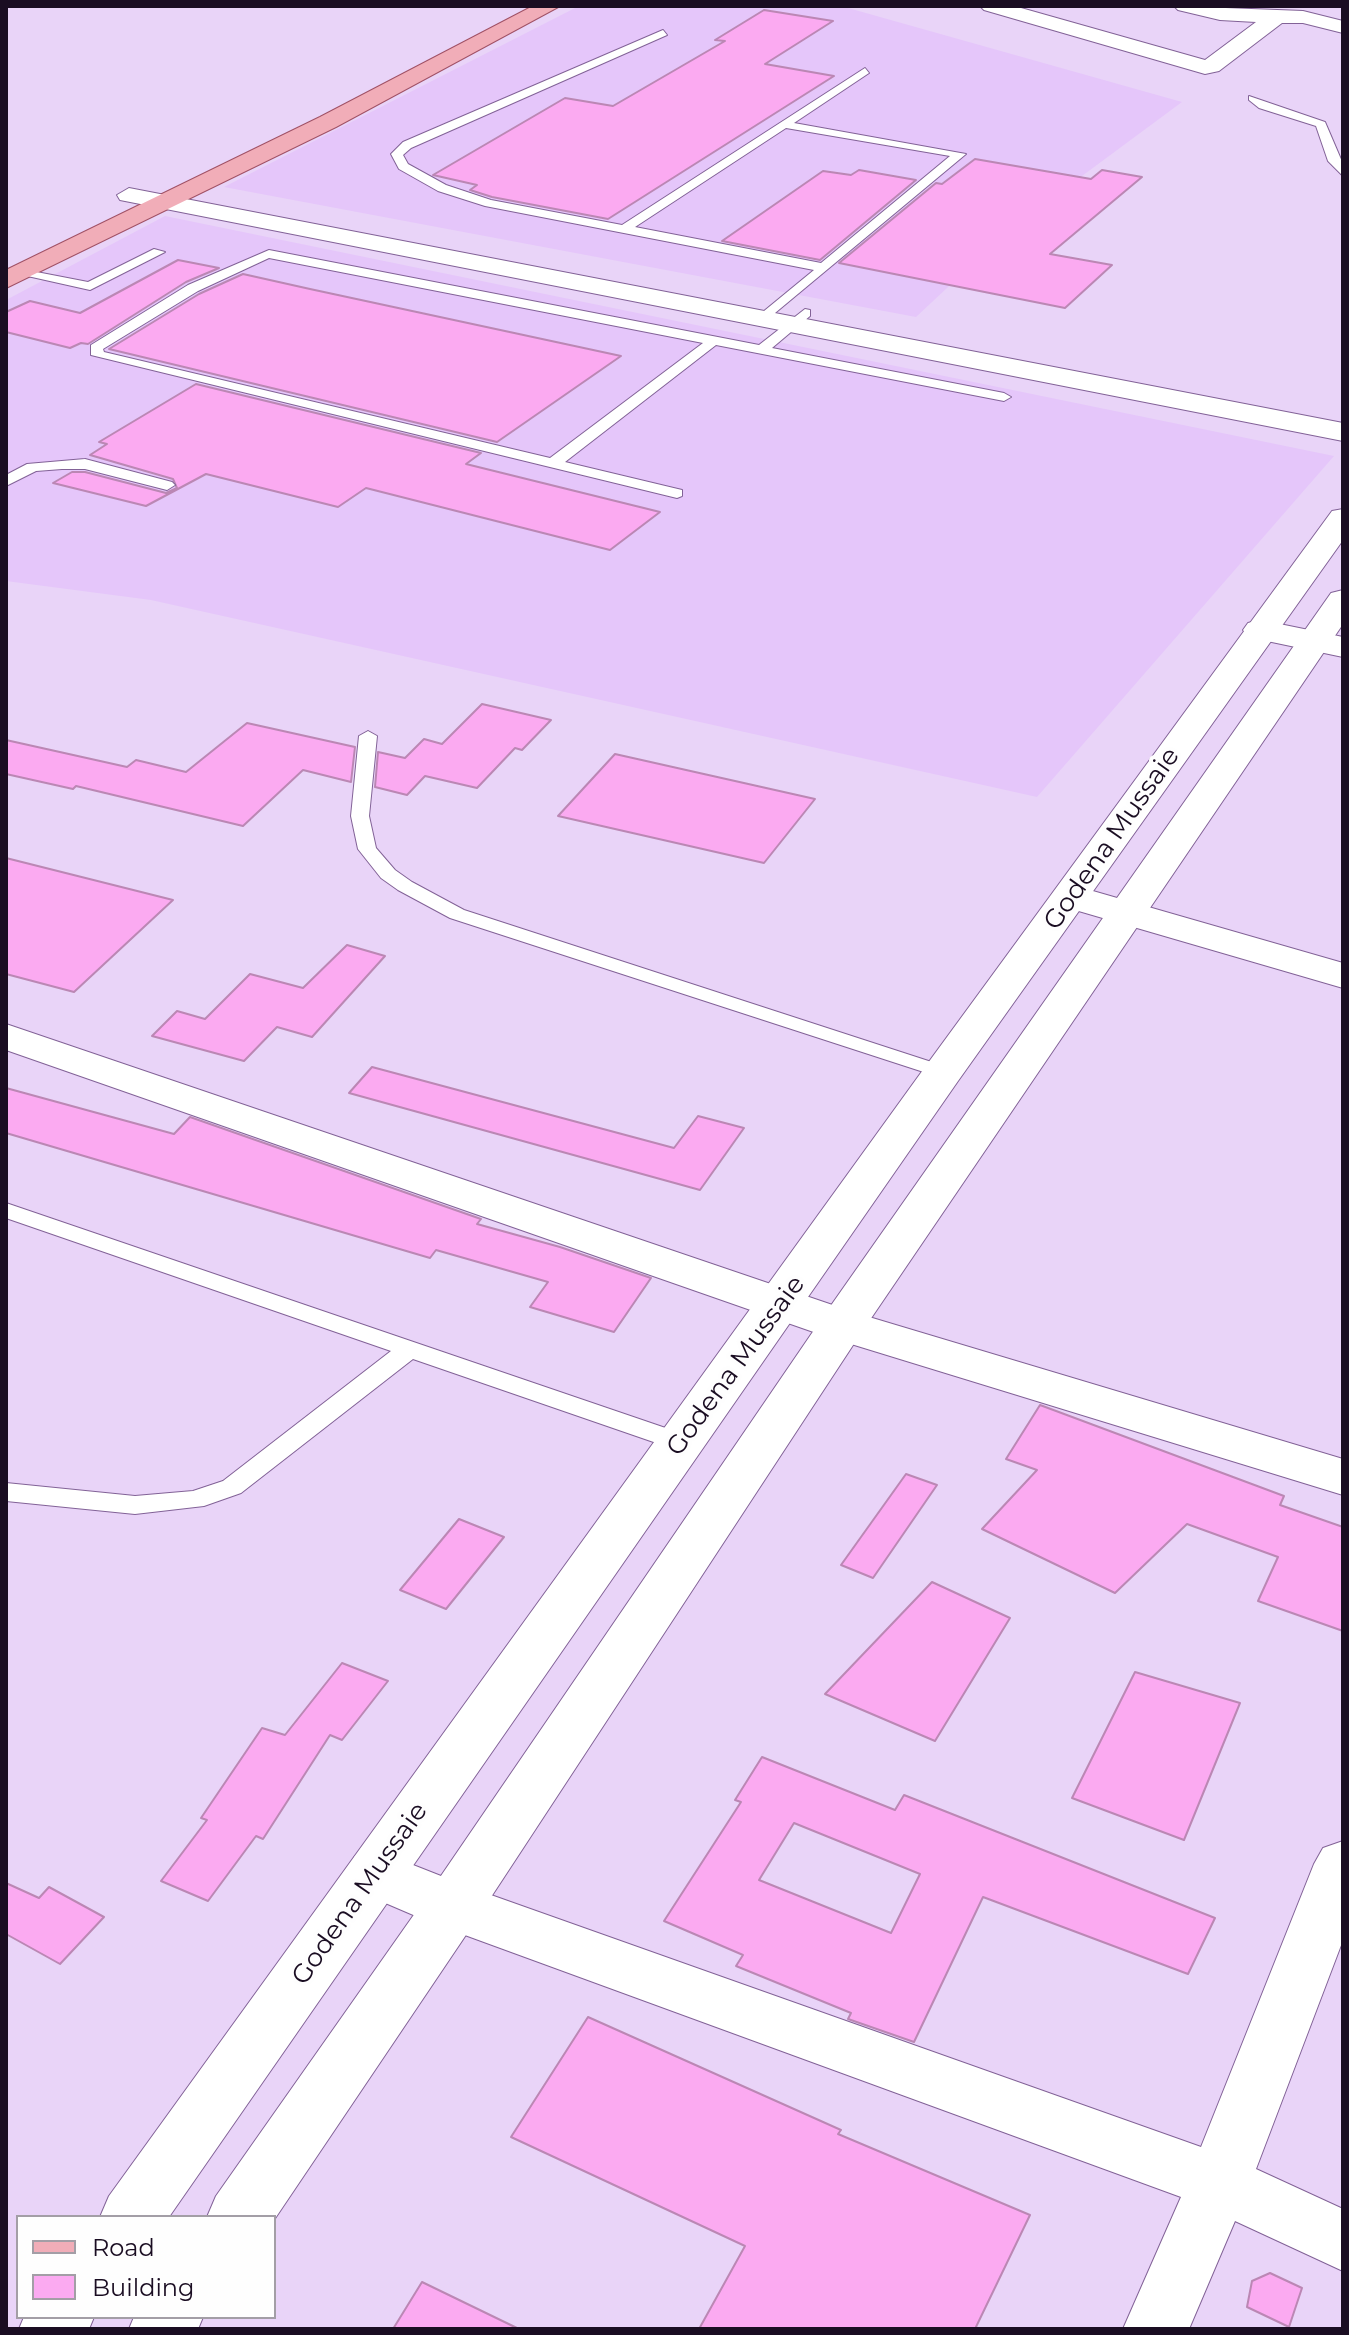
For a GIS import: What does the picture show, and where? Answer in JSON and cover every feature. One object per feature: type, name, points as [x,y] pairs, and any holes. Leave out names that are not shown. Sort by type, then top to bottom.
[{"type":"main road","points":[[11,270],[157,194],[295,115],[508,6]]},
{"type":"main road","points":[[11,270],[157,194],[328,122],[549,6]]},
{"type":"main road","points":[[295,115],[328,122]]},
{"type":"street","points":[[991,6],[1209,67],[1278,15]]},
{"type":"street","points":[[1185,6],[1220,14],[1278,15],[1343,27]]},
{"type":"street","points":[[157,194],[784,316],[1343,419]]},
{"type":"street","points":[[784,316],[1343,432]]},
{"type":"street","name":"Godena Mussaie","points":[[133,2215],[943,1072],[1343,518]]},
{"type":"street","name":"Godena Mussaie","points":[[240,2215],[453,1906],[842,1325],[1126,913],[1328,644],[1343,600]]},
{"type":"street","points":[[1260,630],[1328,644]]},
{"type":"street","points":[[1072,897],[1343,976]]},
{"type":"street","points":[[6,1036],[783,1302],[842,1325],[1343,1477]]},
{"type":"street","points":[[1156,2329],[1219,2182],[1343,1864]]},
{"type":"street","points":[[375,1873],[453,1906],[1219,2182],[1343,2241]]},
{"type":"lane","points":[[663,33],[407,145],[397,154],[410,173],[442,188],[497,204],[825,268]]},
{"type":"lane","points":[[624,229],[865,71]]},
{"type":"lane","points":[[1253,98],[1263,106],[1321,124],[1334,161],[1343,172]]},
{"type":"lane","points":[[760,351],[784,316],[825,268],[960,154],[782,124]]},
{"type":"lane","points":[[11,270],[90,286],[159,252]]},
{"type":"lane","points":[[677,493],[556,461],[98,355],[96,348],[193,288],[269,254],[711,343],[1004,397]]},
{"type":"lane","points":[[556,461],[711,343]]},
{"type":"lane","points":[[6,481],[32,467],[85,464],[167,485]]},
{"type":"lane","points":[[368,736],[360,816],[367,849],[388,874],[405,886],[457,914],[943,1072]]},
{"type":"lane","points":[[6,1210],[680,1442]]},
{"type":"lane","points":[[6,1492],[135,1505],[195,1500],[232,1487],[410,1349]]},
{"type":"shaded area","points":[[579,6],[841,6],[1182,102],[1009,230],[916,317],[224,187]]},
{"type":"shaded area","points":[[165,216],[1334,456],[1037,797],[151,600],[6,581],[6,300]]},
{"type":"building","points":[[764,10],[833,21],[765,64],[834,76],[608,219],[492,197],[470,190],[477,185],[433,175],[565,98],[613,106],[725,41],[715,40]]},
{"type":"building","points":[[975,159],[1091,179],[1102,170],[1142,177],[1050,254],[1112,265],[1065,308],[839,263],[936,183],[942,184]]},
{"type":"building","points":[[859,170],[916,180],[820,260],[722,241],[823,171],[851,175]]},
{"type":"building","points":[[178,260],[219,268],[186,282],[88,344],[81,343],[70,348],[6,332],[6,312],[30,301],[80,313]]},
{"type":"building","points":[[243,274],[621,356],[497,442],[109,349],[199,294]]},
{"type":"building","points":[[196,384],[481,453],[466,464],[660,512],[610,550],[366,488],[338,507],[206,474],[146,506],[53,483],[72,472],[85,472],[166,493],[177,488],[173,479],[90,455],[107,444],[99,442]]},
{"type":"building","points":[[482,704],[551,720],[522,750],[515,748],[477,788],[425,776],[407,795],[375,787],[378,752],[405,758],[424,739],[442,744]]},
{"type":"building","points":[[247,723],[355,747],[351,782],[303,770],[243,826],[76,786],[73,789],[6,774],[6,740],[127,767],[136,760],[186,772]]},
{"type":"building","points":[[615,754],[815,799],[764,863],[558,816]]},
{"type":"building","points":[[6,858],[173,900],[74,992],[6,974]]},
{"type":"building","points":[[347,945],[385,956],[312,1037],[277,1027],[244,1061],[152,1036],[177,1011],[205,1019],[250,974],[303,988]]},
{"type":"building","points":[[372,1067],[674,1148],[698,1116],[744,1128],[700,1190],[349,1093]]},
{"type":"building","points":[[6,1088],[174,1134],[190,1117],[481,1219],[477,1224],[560,1247],[651,1278],[614,1332],[530,1307],[548,1282],[436,1250],[430,1258],[6,1133]]},
{"type":"building","points":[[1040,1405],[1284,1496],[1280,1505],[1343,1527],[1343,1631],[1258,1601],[1278,1557],[1187,1524],[1115,1593],[982,1529],[1037,1470],[1006,1459]]},
{"type":"building","points":[[906,1474],[937,1485],[873,1578],[841,1565]]},
{"type":"building","points":[[459,1519],[504,1537],[446,1609],[400,1590]]},
{"type":"building","points":[[932,1582],[1010,1618],[935,1741],[825,1694]]},
{"type":"building","points":[[342,1663],[388,1681],[342,1740],[330,1735],[263,1839],[256,1836],[208,1901],[161,1881],[207,1820],[201,1818],[262,1728],[285,1735]]},
{"type":"building","points":[[1135,1672],[1240,1703],[1184,1840],[1072,1798]]},
{"type":"building","points":[[762,1757],[895,1810],[904,1795],[1215,1918],[1188,1974],[983,1897],[914,2042],[848,2019],[851,2013],[736,1966],[743,1955],[664,1921],[741,1802],[735,1800]],"holes":[[[794,1823],[920,1874],[891,1933],[759,1880]]]},
{"type":"building","points":[[6,1883],[39,1898],[49,1887],[104,1917],[60,1964],[6,1934]]},
{"type":"building","points":[[588,2017],[841,2130],[838,2134],[1030,2215],[975,2329],[699,2329],[745,2246],[511,2137]]},
{"type":"building","points":[[1270,2273],[1302,2288],[1289,2327],[1247,2307],[1252,2281]]},
{"type":"building","points":[[422,2282],[519,2329],[393,2329]]}]
